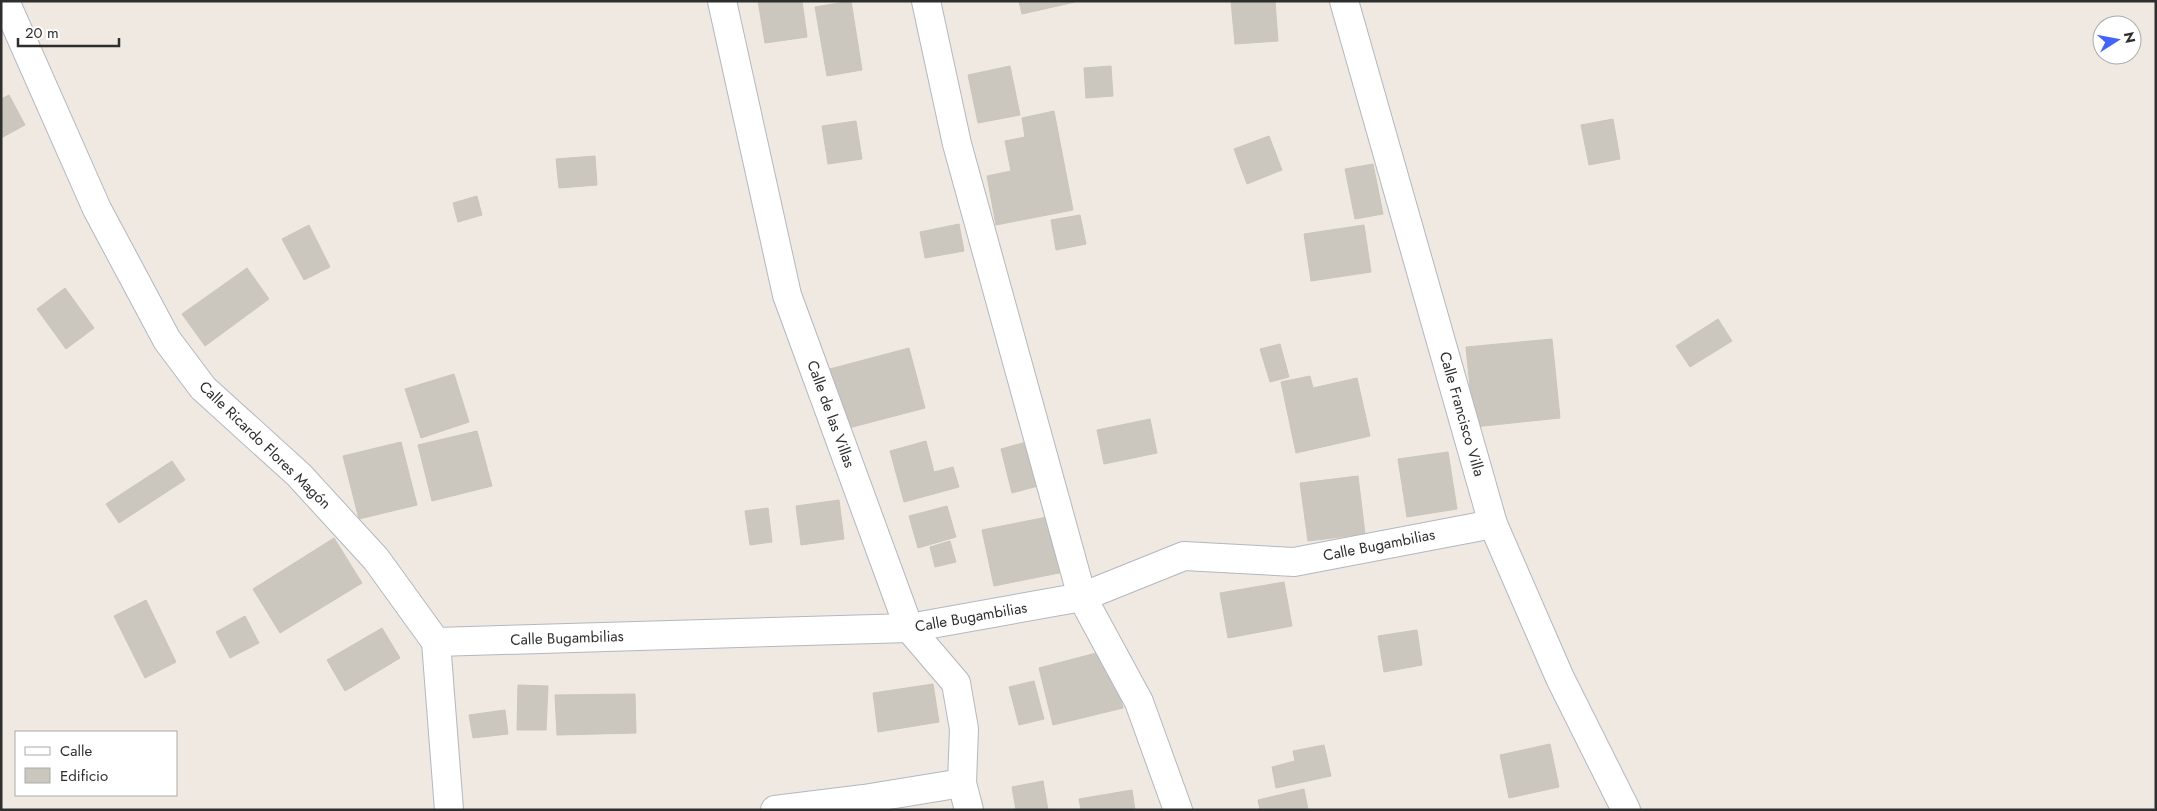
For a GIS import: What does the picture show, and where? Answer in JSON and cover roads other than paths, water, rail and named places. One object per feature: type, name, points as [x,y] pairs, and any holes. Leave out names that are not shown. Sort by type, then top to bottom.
[{"type":"street","name":"Calle de las Villas","points":[[722,1],[787,295],[909,628],[956,683],[964,729],[962,783],[969,810]]},
{"type":"street","points":[[926,1],[957,144],[1082,597],[1139,702],[1178,810]]},
{"type":"street","name":"Calle Francisco Villa","points":[[1344,1],[1493,524],[1560,678],[1626,810]]},
{"type":"street","name":"Calle Ricardo Flores Magón","points":[[12,3],[97,208],[167,340],[203,388],[299,475],[376,558],[436,642]]},
{"type":"street","name":"Calle Bugambilias","points":[[436,642],[909,628],[1082,597],[1184,556],[1294,562],[1493,524]]},
{"type":"street","points":[[436,642],[448,810]]},
{"type":"street","points":[[775,810],[864,799],[962,783]]}]
